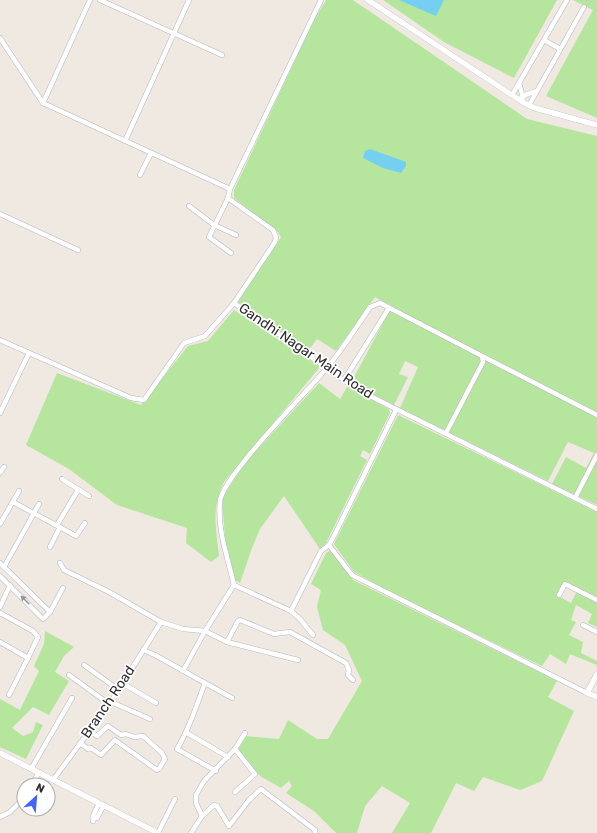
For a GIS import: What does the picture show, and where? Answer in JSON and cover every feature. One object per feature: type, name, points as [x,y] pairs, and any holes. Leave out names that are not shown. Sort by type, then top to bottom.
[{"type":"street","points":[[43,103],[90,0]]},
{"type":"street","points":[[100,0],[222,55]]},
{"type":"street","points":[[125,141],[189,0]]},
{"type":"street","points":[[231,253],[209,237],[281,81],[321,0]]},
{"type":"street","points":[[368,0],[521,101],[597,125]]},
{"type":"street","points":[[512,96],[567,0]]},
{"type":"street","points":[[530,105],[536,91],[584,7]]},
{"type":"street","points":[[0,38],[43,103],[230,189]]},
{"type":"street","points":[[544,40],[560,50]]},
{"type":"street","points":[[520,83],[522,94],[521,101]]},
{"type":"street","points":[[521,101],[525,95],[536,91]]},
{"type":"street","points":[[140,175],[151,153]]},
{"type":"street","name":"Gandhi Nagar Main Road","points":[[228,198],[273,230],[276,237],[275,242],[234,303],[344,380],[396,410],[446,433],[597,509]]},
{"type":"street","points":[[189,206],[214,225],[236,235]]},
{"type":"street","points":[[0,214],[78,250]]},
{"type":"street","points":[[0,340],[131,398],[144,400],[184,343],[205,336],[234,303]]},
{"type":"street","points":[[183,671],[234,585],[221,535],[220,501],[227,485],[242,465],[327,368],[370,307],[380,303],[597,415]]},
{"type":"street","points":[[344,380],[389,308]]},
{"type":"street","points":[[0,413],[29,353]]},
{"type":"street","points":[[446,433],[483,362],[482,356]]},
{"type":"street","points":[[291,611],[321,551],[329,545],[396,410]]},
{"type":"street","points":[[575,498],[597,455]]},
{"type":"street","points":[[0,474],[4,467]]},
{"type":"street","points":[[62,479],[89,496]]},
{"type":"street","points":[[50,547],[78,490]]},
{"type":"street","points":[[0,524],[18,491]]},
{"type":"street","points":[[13,502],[76,536],[85,523]]},
{"type":"street","points":[[39,504],[1,565],[50,612]]},
{"type":"street","points":[[329,545],[352,575],[597,697]]},
{"type":"street","points":[[60,563],[64,570],[109,592],[161,622],[183,629],[206,631],[227,642],[298,660]]},
{"type":"street","points":[[0,576],[43,619],[50,612],[63,588]]},
{"type":"street","points":[[559,594],[565,584],[597,600]]},
{"type":"street","points":[[0,607],[10,585]]},
{"type":"street","points":[[234,585],[291,611],[300,618],[313,635]]},
{"type":"street","points":[[0,614],[36,634],[37,639],[9,695]]},
{"type":"street","points":[[227,642],[238,621],[240,620],[274,634],[290,632],[346,663],[349,670],[348,675],[353,680]]},
{"type":"street","name":"Branch Road","points":[[55,777],[119,690],[161,622]]},
{"type":"street","points":[[583,625],[597,632]]},
{"type":"street","points":[[0,642],[28,658]]},
{"type":"street","points":[[143,650],[232,698]]},
{"type":"street","points":[[84,665],[119,690]]},
{"type":"street","points":[[588,693],[597,674]]},
{"type":"street","points":[[69,675],[110,703],[150,719]]},
{"type":"street","points":[[205,683],[191,718],[187,733],[177,749],[216,771]]},
{"type":"street","points":[[122,684],[156,704]]},
{"type":"street","points":[[31,769],[72,698]]},
{"type":"street","points":[[80,743],[88,749],[91,748],[101,755],[112,740],[117,741],[155,769],[159,769],[164,756],[141,735],[136,738],[126,734],[121,735],[108,726],[97,736],[90,731]]},
{"type":"street","points":[[187,733],[228,757]]},
{"type":"street","points":[[202,816],[196,803],[196,795],[204,781],[216,771],[235,749],[245,733]]},
{"type":"street","points":[[117,741],[121,735]]},
{"type":"street","points":[[235,749],[255,774],[235,792]]},
{"type":"street","points":[[0,753],[48,777]]},
{"type":"street","points":[[36,777],[39,772]]},
{"type":"street","points":[[56,781],[158,833],[175,798]]},
{"type":"street","points":[[191,833],[202,816],[212,806],[215,806],[229,826],[249,800],[262,789],[315,830],[315,833]]},
{"type":"street","points":[[94,820],[102,804]]},
{"type":"street","points":[[0,817],[10,812],[16,806]]},
{"type":"green space","points":[[326,0],[353,0],[527,119],[597,136],[597,505],[552,484],[566,457],[586,468],[594,453],[568,442],[548,481],[400,408],[418,367],[405,361],[399,374],[408,377],[394,405],[351,383],[392,306],[375,297],[336,351],[317,339],[308,351],[238,302],[281,237],[278,232],[234,198],[234,190],[314,20]]},
{"type":"green space","points":[[383,0],[557,0],[514,78],[444,42]]},
{"type":"green space","points":[[573,0],[597,0],[597,118],[546,96],[593,10]]},
{"type":"green space","points":[[234,310],[320,367],[224,482],[217,501],[216,509],[219,556],[211,562],[186,543],[187,528],[117,505],[69,469],[26,445],[57,373],[141,405],[188,346],[208,341]]},
{"type":"green space","points":[[319,383],[340,399],[347,387],[389,409],[390,413],[370,454],[363,450],[360,456],[367,460],[326,543],[320,549],[284,496],[260,529],[240,583],[235,580],[225,537],[222,499],[243,465]]},
{"type":"green space","points":[[398,415],[597,512],[597,598],[567,583],[560,597],[571,603],[577,591],[597,601],[597,627],[588,623],[592,614],[576,605],[571,620],[576,622],[569,635],[583,642],[581,653],[597,661],[597,665],[570,654],[566,664],[550,654],[542,666],[409,602],[354,572],[334,544]]},
{"type":"green space","points":[[331,550],[353,580],[557,681],[548,697],[574,711],[542,781],[520,790],[483,777],[474,791],[456,783],[431,833],[392,833],[410,803],[382,786],[365,806],[357,833],[336,833],[314,811],[286,793],[292,786],[289,781],[281,788],[260,776],[238,750],[246,736],[279,739],[288,720],[317,739],[328,739],[362,681],[345,645],[323,630],[317,607],[321,590],[311,584],[326,553]]},
{"type":"green space","points":[[45,631],[74,647],[64,656],[55,672],[69,681],[49,715],[33,707],[12,728],[23,736],[33,732],[36,722],[43,725],[26,759],[0,747],[0,699],[20,710],[39,671],[34,666],[44,644]]},
{"type":"water","points":[[399,0],[444,0],[436,16]]},
{"type":"water","points":[[370,149],[406,162],[406,166],[401,173],[383,168],[363,158],[365,151]]}]
